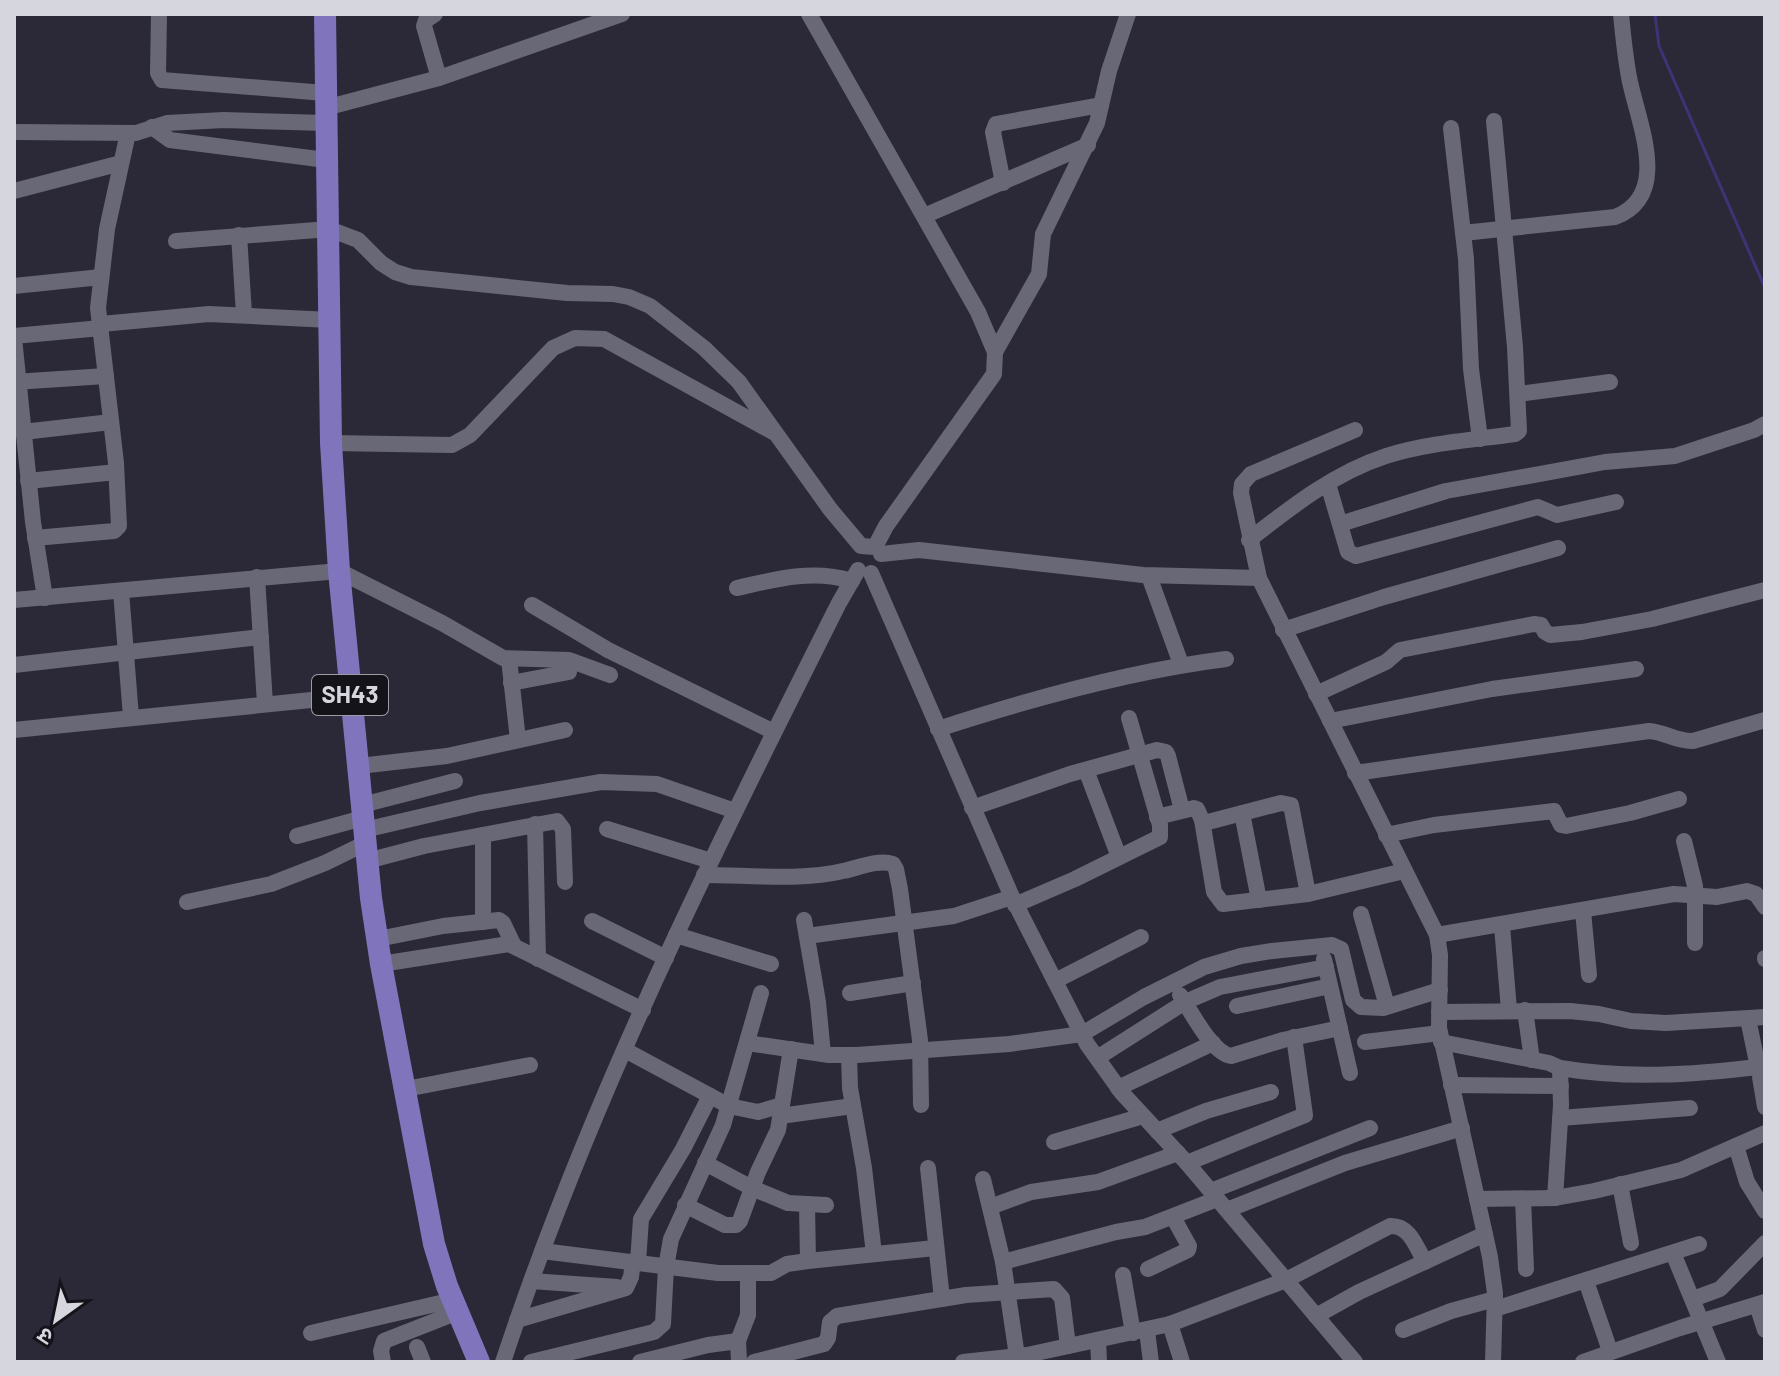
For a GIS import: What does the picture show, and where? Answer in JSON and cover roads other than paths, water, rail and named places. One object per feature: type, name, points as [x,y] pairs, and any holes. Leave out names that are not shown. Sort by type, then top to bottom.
[{"type":"main road","name":"SH43","points":[[325,14],[331,443],[339,571],[364,831],[381,964],[434,1244],[479,1362]]},
{"type":"street","points":[[159,14],[158,73],[162,80],[325,108]]},
{"type":"street","points":[[435,14],[426,20],[424,26],[439,78]]},
{"type":"street","points":[[14,132],[128,133],[167,123],[224,120],[325,108],[439,78],[622,14]]},
{"type":"street","points":[[809,14],[978,312],[995,352],[994,374],[872,549]]},
{"type":"street","points":[[995,352],[1039,274],[1043,234],[1088,145],[1128,14]]},
{"type":"street","points":[[1463,233],[1615,217],[1629,212],[1641,199],[1646,184],[1647,161],[1629,77],[1621,14]]},
{"type":"street","points":[[1003,183],[993,132],[996,124],[1101,105]]},
{"type":"street","points":[[1249,540],[1304,498],[1385,457],[1431,445],[1519,431],[1494,121]]},
{"type":"street","points":[[152,127],[170,140],[326,160]]},
{"type":"street","points":[[1451,128],[1463,233],[1471,369],[1480,439]]},
{"type":"street","points":[[35,538],[117,529],[119,523],[98,308],[128,133]]},
{"type":"street","points":[[924,216],[1088,145]]},
{"type":"street","points":[[14,191],[121,163]]},
{"type":"street","points":[[176,241],[329,229],[358,240],[381,263],[411,277],[567,293],[613,294],[640,300],[704,348],[739,382],[830,509],[872,549],[881,564],[860,574],[817,573],[737,588]]},
{"type":"street","points":[[239,235],[244,314]]},
{"type":"street","points":[[14,286],[101,277]]},
{"type":"street","points":[[45,598],[16,382],[14,337],[209,314],[330,320]]},
{"type":"street","points":[[331,443],[452,445],[470,435],[553,348],[575,338],[604,339],[778,435]]},
{"type":"street","points":[[16,382],[106,376]]},
{"type":"street","points":[[1518,394],[1610,382]]},
{"type":"street","points":[[23,432],[111,422]]},
{"type":"street","points":[[1340,524],[1446,491],[1605,462],[1675,456],[1765,424]]},
{"type":"street","points":[[1355,430],[1245,478],[1241,493],[1259,578],[1437,935],[1440,955],[1440,1037],[1485,1234],[1495,1304],[1493,1362]]},
{"type":"street","points":[[28,481],[116,472]]},
{"type":"street","points":[[1328,484],[1348,552],[1356,556],[1538,507],[1557,515],[1616,502]]},
{"type":"street","points":[[1283,630],[1384,597],[1558,548]]},
{"type":"street","points":[[1259,578],[1149,576],[919,550],[872,549],[853,557],[938,729],[1014,901],[1082,1034],[1118,1088],[1182,1158],[1355,1362]]},
{"type":"street","points":[[14,600],[339,571],[509,659],[569,660],[610,675]]},
{"type":"street","points":[[503,1362],[587,1131],[707,868],[774,732],[860,574]]},
{"type":"street","points":[[1149,576],[1181,664]]},
{"type":"street","points":[[257,577],[265,704]]},
{"type":"street","points":[[1316,694],[1386,662],[1400,650],[1534,624],[1541,625],[1550,635],[1582,632],[1652,619],[1765,590]]},
{"type":"street","points":[[121,591],[131,717]]},
{"type":"street","points":[[532,605],[608,650],[774,732]]},
{"type":"street","points":[[14,665],[261,637]]},
{"type":"street","points":[[509,659],[518,740]]},
{"type":"street","points":[[938,729],[977,716],[1181,664],[1226,659]]},
{"type":"street","points":[[1330,721],[1492,689],[1636,669]]},
{"type":"street","points":[[511,683],[569,672]]},
{"type":"street","points":[[14,730],[351,696]]},
{"type":"street","points":[[823,1054],[805,928],[954,916],[1014,901],[1075,879],[1160,837],[1161,831],[1129,718]]},
{"type":"street","points":[[1355,773],[1649,731],[1660,732],[1682,742],[1693,741],[1765,720]]},
{"type":"street","points":[[359,766],[447,756],[565,730]]},
{"type":"street","points":[[972,808],[1157,750],[1166,752],[1182,810]]},
{"type":"street","points":[[1086,770],[1119,857]]},
{"type":"street","points":[[187,902],[271,884],[325,863],[364,831],[455,781]]},
{"type":"street","points":[[364,831],[480,803],[601,782],[657,784],[735,811]]},
{"type":"street","points":[[1386,835],[1434,825],[1554,811],[1561,825],[1566,826],[1679,799]]},
{"type":"street","points":[[1202,820],[1208,822],[1281,803],[1291,805],[1308,894]]},
{"type":"street","points":[[1157,817],[1197,809],[1202,820],[1216,898],[1223,904],[1308,894],[1404,871]]},
{"type":"street","points":[[1242,813],[1259,900]]},
{"type":"street","points":[[297,836],[364,831],[483,835],[550,821],[561,824],[565,882]]},
{"type":"street","points":[[535,824],[538,959]]},
{"type":"street","points":[[607,829],[707,868],[815,875],[886,862],[896,869],[913,983],[920,1051],[921,1105]]},
{"type":"street","points":[[483,835],[483,922]]},
{"type":"street","points":[[1684,841],[1696,895],[1695,943]]},
{"type":"street","points":[[1437,935],[1502,926],[1661,895],[1717,897],[1747,891],[1756,894],[1765,907]]},
{"type":"street","points":[[1583,911],[1589,975]]},
{"type":"street","points":[[1361,914],[1387,1006]]},
{"type":"street","points":[[378,939],[499,920],[514,946]]},
{"type":"street","points":[[592,921],[666,958]]},
{"type":"street","points":[[1502,926],[1517,1010],[1532,1060]]},
{"type":"street","points":[[676,935],[771,964]]},
{"type":"street","points":[[1055,981],[1141,937]]},
{"type":"street","points":[[381,964],[505,944],[643,1010]]},
{"type":"street","points":[[747,1043],[849,1055],[1082,1034],[1204,967],[1241,956],[1320,946],[1338,946],[1341,949],[1353,1000],[1365,1009],[1387,1006],[1440,990]]},
{"type":"street","points":[[1320,946],[1350,1073]]},
{"type":"street","points":[[1097,1058],[1185,1002],[1220,987],[1326,967]]},
{"type":"street","points":[[850,993],[913,983]]},
{"type":"street","points":[[1172,983],[1224,1055],[1231,1056],[1294,1037],[1340,1028]]},
{"type":"street","points":[[1237,1006],[1330,986]]},
{"type":"street","points":[[531,1362],[659,1329],[663,1324],[671,1239],[729,1106],[761,993]]},
{"type":"street","points":[[1365,1042],[1440,1037],[1560,1068],[1602,1075],[1644,1076],[1758,1067],[1757,1018],[1666,1023],[1570,1011],[1439,1012]]},
{"type":"street","points":[[990,1207],[1031,1192],[1098,1182],[1182,1158],[1305,1115],[1294,1037]]},
{"type":"street","points":[[1118,1088],[1213,1043]]},
{"type":"street","points":[[685,1205],[725,1225],[732,1226],[740,1221],[778,1130],[791,1049]]},
{"type":"street","points":[[625,1050],[729,1106],[758,1112],[853,1106]]},
{"type":"street","points":[[849,1055],[874,1254]]},
{"type":"street","points":[[406,1089],[530,1065]]},
{"type":"street","points":[[1555,1198],[1560,1068]]},
{"type":"street","points":[[1760,1077],[1765,1107]]},
{"type":"street","points":[[1451,1085],[1561,1086]]},
{"type":"street","points":[[1157,1131],[1247,1097],[1271,1092]]},
{"type":"street","points":[[517,1320],[629,1285],[641,1219],[710,1096]]},
{"type":"street","points":[[1560,1118],[1690,1108]]},
{"type":"street","points":[[1054,1142],[1143,1116]]},
{"type":"street","points":[[1218,1200],[1370,1128]]},
{"type":"street","points":[[1003,1262],[1145,1227],[1218,1200],[1462,1128]]},
{"type":"street","points":[[1477,1199],[1555,1198],[1620,1184],[1681,1170],[1765,1133]]},
{"type":"street","points":[[1736,1146],[1747,1182],[1765,1211]]},
{"type":"street","points":[[705,1163],[788,1203],[826,1205]]},
{"type":"street","points":[[928,1168],[942,1299]]},
{"type":"street","points":[[983,1179],[1003,1262],[1017,1356]]},
{"type":"street","points":[[1620,1184],[1631,1243]]},
{"type":"street","points":[[1523,1199],[1526,1269]]},
{"type":"street","points":[[807,1204],[808,1261]]},
{"type":"street","points":[[1148,1269],[1188,1250],[1189,1246],[1173,1217]]},
{"type":"street","points":[[963,1362],[1051,1356],[1068,1346],[1170,1324],[1286,1280],[1390,1226],[1402,1226],[1425,1262]]},
{"type":"street","points":[[1316,1316],[1359,1292],[1485,1234]]},
{"type":"street","points":[[1403,1330],[1461,1307],[1495,1304],[1586,1281],[1699,1244]]},
{"type":"street","points":[[1693,1299],[1720,1289],[1764,1246]]},
{"type":"street","points":[[542,1251],[718,1273],[771,1273],[787,1264],[935,1248]]},
{"type":"street","points":[[1673,1253],[1718,1362]]},
{"type":"street","points":[[739,1362],[738,1341],[748,1315],[748,1273]]},
{"type":"street","points":[[1123,1275],[1151,1362]]},
{"type":"street","points":[[531,1281],[626,1288]]},
{"type":"street","points":[[1586,1281],[1605,1356]]},
{"type":"street","points":[[754,1362],[824,1344],[830,1322],[837,1316],[1008,1292],[1058,1290],[1062,1298],[1068,1346]]},
{"type":"street","points":[[1583,1362],[1761,1304],[1765,1330]]},
{"type":"street","points":[[311,1333],[456,1306]]},
{"type":"street","points":[[378,1361],[381,1344],[389,1337],[456,1306]]},
{"type":"street","points":[[1170,1324],[1182,1362]]},
{"type":"street","points":[[1098,1340],[1099,1362]]},
{"type":"street","points":[[640,1362],[738,1341]]},
{"type":"waterway","points":[[1655,14],[1659,46],[1765,288]]}]
